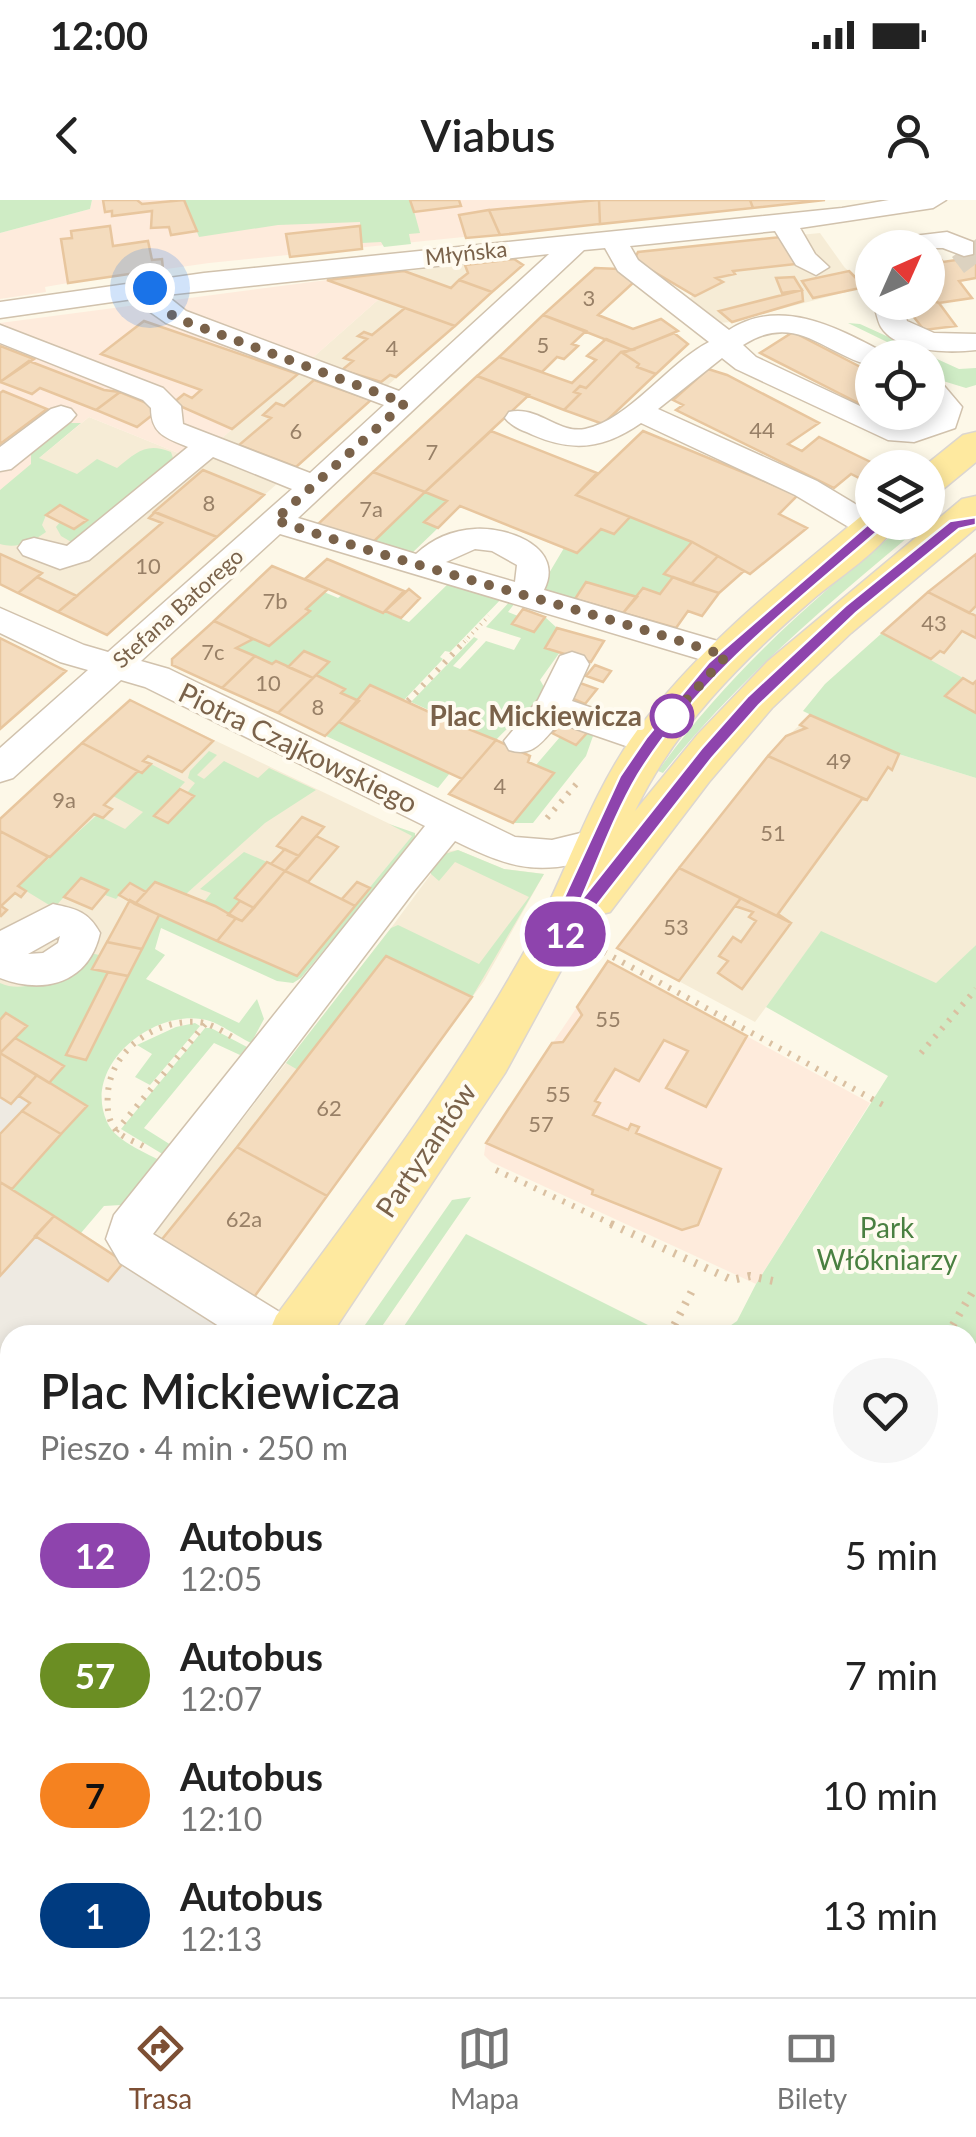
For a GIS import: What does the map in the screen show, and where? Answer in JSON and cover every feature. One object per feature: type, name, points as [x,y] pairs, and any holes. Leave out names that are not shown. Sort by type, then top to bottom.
[{"type":"main road","points":[[945,468],[976,443]]},
{"type":"main road","name":"Partyzantów","points":[[305,1325],[425,1154],[546,958],[706,754],[754,700],[850,610],[969,518]]},
{"type":"main road","name":"Partyzantów","points":[[546,958],[629,776],[652,742],[726,656],[859,540]]},
{"type":"street","name":"Młyńska","points":[[2,312],[150,288],[842,216],[932,200]]},
{"type":"street","points":[[842,216],[855,230]]},
{"type":"street","points":[[783,222],[805,258],[816,267]]},
{"type":"street","points":[[613,239],[627,265],[728,342],[734,355],[746,364],[888,431],[914,450]]},
{"type":"street","points":[[945,240],[964,248]]},
{"type":"street","name":"Stefana Batorego","points":[[0,769],[576,243]]},
{"type":"street","points":[[150,288],[156,303],[176,318],[405,403]]},
{"type":"street","points":[[520,418],[585,439],[621,424],[692,362],[754,328],[855,311]]},
{"type":"street","points":[[2,312],[153,394],[166,406],[166,423],[172,430],[314,486]]},
{"type":"street","points":[[892,320],[914,337],[946,344],[976,342]]},
{"type":"street","points":[[791,321],[815,328],[855,349]]},
{"type":"street","points":[[945,391],[976,400]]},
{"type":"street","points":[[638,410],[855,514]]},
{"type":"street","points":[[0,462],[62,415]]},
{"type":"street","points":[[888,431],[922,430]]},
{"type":"street","points":[[34,548],[60,558],[86,548],[209,445]]},
{"type":"street","points":[[273,522],[413,571],[520,591],[726,656]]},
{"type":"street","name":"Piotra Czajkowskiego","points":[[0,619],[72,654],[156,678],[505,849],[540,858],[560,857],[597,843]]},
{"type":"street","points":[[522,741],[552,707],[572,664]]},
{"type":"street","points":[[552,707],[652,742]]},
{"type":"street","points":[[258,1325],[136,1248],[130,1239],[136,1217],[450,822]]},
{"type":"street","points":[[0,950],[52,919],[73,924],[80,933],[76,952],[55,967],[31,970],[12,967],[0,959]]},
{"type":"path","points":[[408,701],[520,591]]},
{"type":"path","points":[[604,952],[885,1106]]},
{"type":"path","points":[[921,1053],[976,989]]},
{"type":"path","points":[[116,1131],[206,1023]]},
{"type":"path","points":[[178,1166],[116,1131],[107,1107],[108,1081],[129,1046],[176,1025],[206,1023],[264,1053]]},
{"type":"path","points":[[496,1170],[722,1276],[773,1281]]},
{"type":"path","points":[[953,1325],[976,1286]]},
{"type":"path","points":[[674,1325],[694,1287]]},
{"type":"shaded area","points":[[92,200],[184,200],[198,231],[411,200],[825,200],[209,263],[68,283],[45,287],[46,292],[0,299],[0,233],[90,209]]},
{"type":"shaded area","points":[[820,233],[855,276],[855,290],[717,323],[695,306],[690,298],[693,295],[634,260],[638,252]]},
{"type":"shaded area","points":[[514,259],[523,265],[107,635],[0,584],[0,490],[89,417],[183,455],[209,433],[222,438],[379,299],[327,280]]},
{"type":"shaded area","points":[[327,280],[379,299],[222,438],[209,433],[183,455],[89,417],[0,490],[0,323]]},
{"type":"shaded area","points":[[976,554],[976,713],[945,696],[962,678],[882,633]]},
{"type":"shaded area","points":[[130,700],[413,835],[297,976],[159,915],[67,1094],[0,1053],[0,819]]},
{"type":"shaded area","points":[[810,715],[876,747],[976,778],[976,945],[936,984],[821,932],[755,1022],[617,948],[766,757]]},
{"type":"shaded area","points":[[458,850],[504,869],[544,874],[484,981],[252,1300],[159,1243],[154,1233],[391,928],[431,874],[430,865],[449,851]]},
{"type":"shaded area","points":[[608,961],[870,1103],[756,1284],[491,1162],[484,1155],[486,1142]]},
{"type":"shaded area","points":[[0,1053],[87,1106],[54,1216],[228,1325],[0,1325]]},
{"type":"green space","points":[[0,200],[92,200],[90,209],[0,233]]},
{"type":"green space","points":[[184,200],[411,200],[420,233],[409,234],[411,244],[384,247],[381,242],[362,243],[360,222],[278,225],[199,237]]},
{"type":"green space","points":[[848,323],[860,324],[895,340],[883,340]]},
{"type":"green space","points":[[945,363],[959,369],[976,368],[976,385],[966,388],[945,382]]},
{"type":"green space","points":[[64,423],[81,423],[39,458],[77,474],[97,459],[117,468],[148,448],[171,452],[174,461],[73,543],[61,536],[56,527],[60,522],[74,529],[86,519],[60,505],[46,515],[42,525],[46,532],[41,536],[18,545],[0,544],[0,490],[31,464],[31,452]]},
{"type":"green space","points":[[425,492],[447,501],[424,522],[438,528],[409,556],[369,546]]},
{"type":"green space","points":[[630,517],[692,542],[665,573],[673,577],[660,594],[644,588],[637,597],[586,582],[575,599],[539,590],[564,548],[577,553],[601,529],[614,534]]},
{"type":"green space","points":[[887,540],[904,540],[788,641],[723,704],[663,773],[658,771],[743,669]]},
{"type":"green space","points":[[452,580],[505,595],[450,652],[445,651],[440,657],[443,659],[405,699],[357,701],[341,693],[344,688],[316,675],[328,661],[304,651],[288,667],[236,648],[253,639],[269,646],[309,612],[306,609],[324,592],[338,598],[342,595],[409,622]]},
{"type":"green space","points":[[514,597],[518,599],[508,612],[518,616],[513,625],[534,632],[545,617],[557,628],[545,648],[560,652],[540,680],[547,692],[542,698],[496,740],[411,702],[474,637],[478,639],[453,666],[460,669],[486,641],[514,650],[521,638],[486,627]]},
{"type":"green space","points":[[882,633],[963,678],[945,696],[976,713],[976,778],[876,747],[803,711],[825,684]]},
{"type":"green space","points":[[339,722],[450,773],[438,788],[326,736]]},
{"type":"green space","points":[[587,733],[593,736],[586,756],[533,823],[513,823],[554,774],[536,765],[560,737],[576,745]]},
{"type":"green space","points":[[209,751],[217,755],[197,775],[204,779],[224,761],[258,778],[269,768],[316,790],[265,823],[186,894],[156,882],[146,892],[130,884],[116,899],[105,895],[108,890],[81,878],[54,908],[18,886],[97,815],[125,829],[143,812],[113,796],[138,771],[142,773],[151,764],[185,782],[154,815],[168,823],[194,797],[187,793],[195,783],[188,778],[190,771]]},
{"type":"green space","points":[[389,824],[415,833],[415,840],[293,983],[277,981],[161,928],[155,949],[165,955],[146,979],[239,1023],[257,999],[264,1019],[251,1043],[207,1020],[181,1019],[161,1024],[125,1047],[112,1063],[102,1101],[107,1122],[126,1142],[171,1166],[138,1204],[104,1206],[81,1233],[12,1189],[87,1106],[50,1083],[64,1066],[15,1038],[26,1025],[6,1014],[0,1020],[0,983],[35,984],[86,952],[99,955],[92,968],[108,972],[66,1054],[86,1059],[159,915],[297,976],[412,836]]},
{"type":"green space","points":[[458,850],[504,869],[544,874],[472,997],[386,956],[298,1070],[286,1063],[391,928],[398,925],[479,964],[529,897],[455,862],[439,881],[431,874],[430,865],[438,856]]},
{"type":"green space","points":[[244,852],[267,862],[235,898],[240,901],[228,915],[204,902],[211,893],[200,889]]},
{"type":"green space","name":"Park Włókniarzy","points":[[821,931],[936,983],[976,945],[976,1325],[731,1325],[888,1076],[766,1007]]},
{"type":"green space","points":[[195,1023],[200,1026],[150,1085],[135,1077],[152,1054],[137,1045]]},
{"type":"green space","points":[[205,1028],[247,1047],[240,1055],[214,1043],[144,1128],[171,1145],[174,1161],[121,1129]]},
{"type":"green space","points":[[471,1197],[383,1325],[365,1325],[452,1200]]},
{"type":"green space","points":[[466,1234],[648,1325],[405,1325]]},
{"type":"building","points":[[103,200],[137,200],[142,204],[184,200],[197,231],[171,235],[169,227],[151,228],[152,211],[112,216],[112,211],[105,212]]},
{"type":"building","points":[[410,200],[459,200],[461,206],[414,212]]},
{"type":"building","points":[[599,200],[750,200],[753,208],[600,224]]},
{"type":"building","points":[[599,200],[600,224],[500,235],[489,210]]},
{"type":"building","points":[[750,200],[825,200],[753,208]]},
{"type":"building","points":[[489,210],[500,235],[466,238],[459,215]]},
{"type":"building","points":[[110,226],[113,246],[148,241],[152,260],[162,259],[163,269],[68,283],[61,239],[72,238],[71,231]]},
{"type":"building","points":[[360,226],[362,249],[290,257],[286,234]]},
{"type":"building","points":[[781,237],[796,264],[733,271],[735,274],[716,278],[723,282],[695,296],[634,260],[638,252]]},
{"type":"building","points":[[976,257],[976,278],[959,281],[972,298],[945,302],[945,262]]},
{"type":"building","points":[[514,259],[523,265],[492,292],[459,280],[468,273],[465,265]]},
{"type":"building","points":[[595,268],[619,269],[634,282],[598,315],[633,329],[661,319],[678,331],[632,350],[543,315]]},
{"type":"building","points":[[404,271],[451,288],[459,280],[492,292],[455,326],[327,280]]},
{"type":"building","points":[[849,271],[855,277],[855,289],[813,298],[802,281]]},
{"type":"building","points":[[794,277],[802,290],[782,293],[776,278]]},
{"type":"building","points":[[802,290],[803,301],[732,322],[719,311]]},
{"type":"building","points":[[405,308],[455,326],[396,377],[390,375],[381,382],[342,370],[353,361],[344,358],[367,339],[358,336],[364,332],[372,335]]},
{"type":"building","points":[[945,311],[956,326],[924,330],[916,320],[945,320]]},
{"type":"building","points":[[543,315],[586,331],[572,344],[578,346],[564,359],[557,357],[542,372],[499,357]]},
{"type":"building","points":[[144,321],[298,374],[232,429],[173,403],[184,394],[192,398],[201,390],[101,354]]},
{"type":"building","points":[[793,332],[855,364],[855,401],[760,353]]},
{"type":"building","points":[[674,333],[688,344],[656,374],[637,367],[639,364],[623,353]]},
{"type":"building","points":[[606,339],[632,350],[621,352],[586,388],[580,386],[574,392],[580,394],[564,410],[477,376],[499,357],[572,383],[596,360],[587,356]]},
{"type":"building","points":[[0,346],[34,359],[0,382]]},
{"type":"building","points":[[621,352],[639,364],[637,367],[656,374],[603,424],[564,410],[580,394],[574,392],[580,386],[586,388]]},
{"type":"building","points":[[29,361],[104,390],[120,392],[96,410],[40,388],[32,394],[0,382]]},
{"type":"building","points":[[708,369],[727,375],[819,423],[788,444],[802,451],[819,437],[855,454],[855,476],[851,474],[834,488],[676,410],[683,405],[673,400]]},
{"type":"building","points":[[477,376],[529,395],[425,492],[373,472]]},
{"type":"building","points":[[314,380],[371,400],[296,467],[239,445],[271,418],[263,415],[276,403],[284,406]]},
{"type":"building","points":[[120,392],[160,409],[137,427],[96,410]]},
{"type":"building","points":[[0,393],[47,409],[0,444]]},
{"type":"building","points":[[491,431],[597,473],[576,495],[630,517],[614,534],[601,529],[577,553],[460,506],[438,528],[424,522],[447,501],[425,492]]},
{"type":"building","points":[[643,431],[798,495],[779,514],[807,528],[750,574],[692,542],[576,495]]},
{"type":"building","points":[[203,470],[264,495],[217,537],[154,512]]},
{"type":"building","points":[[373,472],[425,492],[369,546],[317,525]]},
{"type":"building","points":[[60,505],[87,520],[74,529],[46,515]]},
{"type":"building","points":[[155,512],[217,537],[107,635],[58,612],[162,523],[149,518]]},
{"type":"building","points":[[692,542],[718,556],[691,584],[664,574]]},
{"type":"building","points":[[0,554],[42,573],[18,593],[0,584]]},
{"type":"building","points":[[976,554],[976,606],[969,613],[928,592]]},
{"type":"building","points":[[718,556],[744,571],[719,593],[691,584]]},
{"type":"building","points":[[327,559],[404,591],[383,613],[305,579]]},
{"type":"building","points":[[272,566],[328,589],[306,609],[310,611],[269,646],[214,621]]},
{"type":"building","points":[[37,577],[77,596],[58,612],[18,593]]},
{"type":"building","points":[[673,577],[719,593],[702,616],[688,611],[676,628],[623,613],[643,588],[660,594]]},
{"type":"building","points":[[586,582],[637,597],[623,613],[575,599]]},
{"type":"building","points":[[409,589],[420,598],[401,618],[385,611]]},
{"type":"building","points":[[928,592],[976,616],[976,638],[962,631],[944,653],[940,651],[931,659],[882,633]]},
{"type":"building","points":[[523,609],[545,617],[534,632],[512,624]]},
{"type":"building","points":[[214,621],[253,639],[236,648],[255,656],[222,688],[172,665],[172,659]]},
{"type":"building","points":[[557,628],[604,641],[591,662],[545,648]]},
{"type":"building","points":[[0,638],[66,671],[0,729]]},
{"type":"building","points":[[304,651],[329,662],[313,678],[288,667]]},
{"type":"building","points":[[255,656],[313,678],[278,713],[222,688]]},
{"type":"building","points":[[595,665],[611,671],[603,682],[586,676]]},
{"type":"building","points":[[316,675],[345,689],[341,693],[359,701],[325,736],[278,713]]},
{"type":"building","points":[[963,678],[973,684],[976,681],[976,713],[945,696]]},
{"type":"building","points":[[580,683],[597,689],[585,704],[569,697]]},
{"type":"building","points":[[370,685],[496,740],[462,779],[339,722]]},
{"type":"building","points":[[130,700],[213,741],[182,772],[148,756],[143,761],[151,764],[142,773],[82,743]]},
{"type":"building","points":[[810,715],[899,754],[892,770],[888,767],[867,800],[768,756],[786,736],[806,728],[800,725]]},
{"type":"building","points":[[564,722],[587,733],[576,745],[552,733]]},
{"type":"building","points":[[496,740],[530,756],[528,762],[554,773],[513,823],[449,794]]},
{"type":"building","points":[[82,743],[138,771],[104,805],[112,809],[103,818],[94,814],[50,857],[0,831],[0,819]]},
{"type":"building","points":[[768,756],[867,800],[862,799],[778,914],[791,923],[679,868]]},
{"type":"building","points":[[180,789],[194,796],[168,823],[154,816]]},
{"type":"building","points":[[302,817],[324,827],[299,856],[277,846]]},
{"type":"building","points":[[0,831],[48,857],[18,886],[26,891],[21,897],[15,893],[1,906],[7,910],[1,916],[0,915]]},
{"type":"building","points":[[316,836],[338,847],[308,882],[285,871]]},
{"type":"building","points":[[285,849],[299,856],[285,871],[271,864]]},
{"type":"building","points":[[267,862],[285,871],[254,908],[235,898]]},
{"type":"building","points":[[679,868],[741,898],[679,981],[617,948]]},
{"type":"building","points":[[285,871],[355,906],[297,976],[217,941],[236,918],[242,921]]},
{"type":"building","points":[[81,878],[108,890],[92,909],[64,897]]},
{"type":"building","points":[[155,882],[236,918],[217,941],[135,904]]},
{"type":"building","points":[[357,882],[370,888],[355,906],[342,899]]},
{"type":"building","points":[[130,883],[146,892],[135,904],[119,895]]},
{"type":"building","points":[[741,898],[791,923],[742,989],[718,973],[728,961],[719,956],[733,937],[741,942],[756,921],[749,917],[753,912],[735,906]]},
{"type":"building","points":[[130,900],[159,915],[142,949],[107,942]]},
{"type":"building","points":[[240,901],[254,908],[242,921],[228,915]]},
{"type":"building","points":[[107,942],[142,949],[128,976],[92,969]]},
{"type":"building","points":[[386,956],[472,997],[327,1196],[237,1147]]},
{"type":"building","points":[[608,961],[747,1036],[706,1107],[666,1088],[688,1051],[664,1040],[639,1081],[615,1069],[595,1101],[600,1103],[593,1115],[628,1130],[631,1124],[639,1127],[636,1133],[721,1169],[698,1225],[682,1230],[592,1194],[593,1190],[486,1143],[552,1043],[563,1042],[582,1015],[577,1007]]},
{"type":"building","points":[[108,972],[128,976],[86,1060],[66,1055]]},
{"type":"building","points":[[6,1013],[27,1026],[0,1053],[0,1020]]},
{"type":"building","points":[[15,1038],[64,1066],[49,1083],[0,1053]]},
{"type":"building","points":[[0,1053],[37,1075],[11,1104],[0,1097]]},
{"type":"building","points":[[37,1075],[87,1106],[61,1134],[22,1111],[30,1103],[19,1096]]},
{"type":"building","points":[[22,1111],[61,1134],[12,1189],[0,1182],[0,1134]]},
{"type":"building","points":[[237,1147],[327,1196],[252,1300],[159,1243]]},
{"type":"building","points":[[0,1182],[54,1216],[0,1276]]},
{"type":"building","points":[[54,1216],[124,1262],[108,1281],[35,1236]]},
{"type":"tunnel","points":[[964,248],[976,264]]},
{"type":"bus line","name":"12","points":[[945,533],[955,525],[976,522]]},
{"type":"bus line","name":"12","points":[[857,540],[715,666],[652,742],[629,776],[546,958],[706,754],[754,700],[850,610],[936,540]]},
{"type":"place","name":"Plac Mickiewicza","points":[[672,716]]},
{"type":"route","points":[[150,288],[162,310],[176,318],[405,403],[275,520],[377,554],[514,590],[726,656],[672,716]]}]
